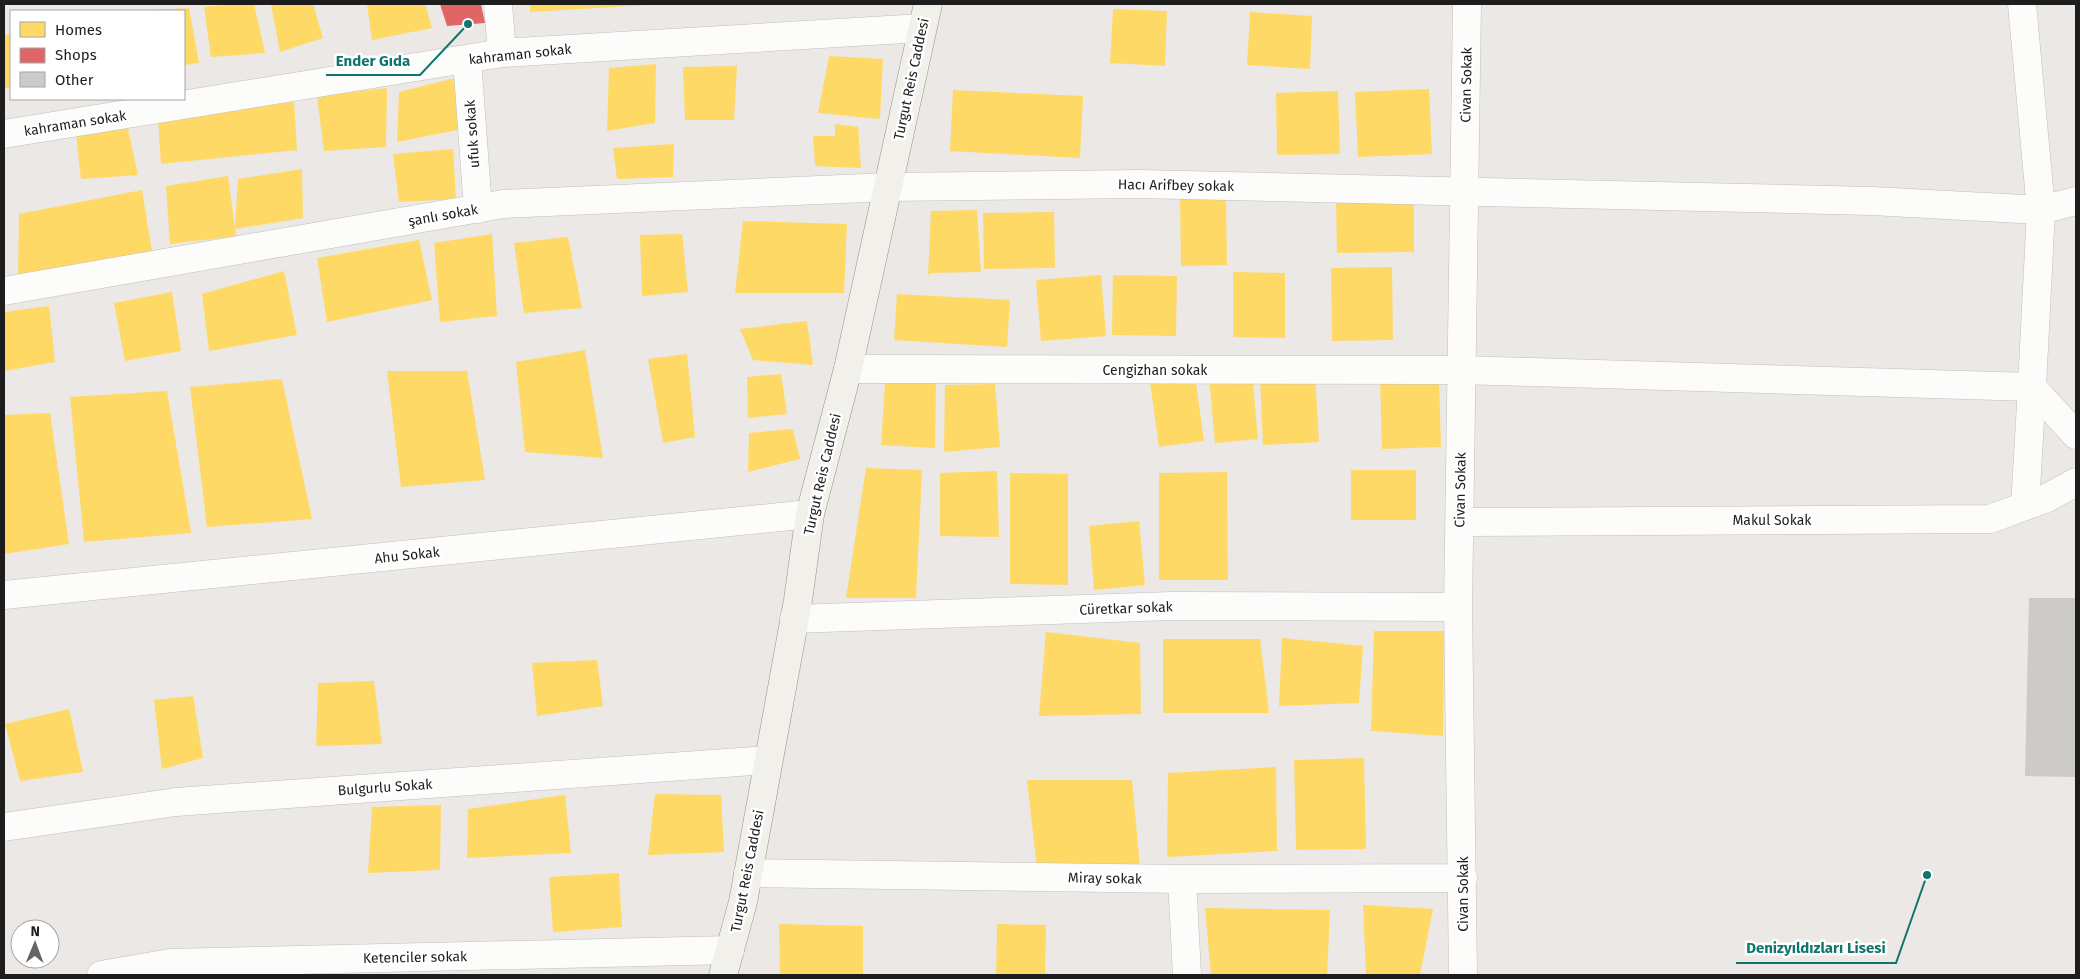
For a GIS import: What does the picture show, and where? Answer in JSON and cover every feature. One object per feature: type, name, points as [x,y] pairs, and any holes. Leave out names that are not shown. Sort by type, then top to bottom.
[{"type":"street","points":[[498,4],[502,53]]},
{"type":"street","name":"Civan Sokak","points":[[1463,975],[1458,607],[1467,4]]},
{"type":"street","points":[[2022,4],[2041,210],[2025,506]]},
{"type":"street","name":"kahraman sokak","points":[[4,134],[502,53],[925,16]]},
{"type":"street","name":"Turgut Reis Caddesi","points":[[727,963],[743,902],[794,620],[810,514],[848,369],[925,16]]},
{"type":"street","name":"ufuk sokak","points":[[467,59],[478,209]]},
{"type":"street","name":"Hacı Arifbey sokak","points":[[888,187],[1138,184],[1872,201],[2041,210],[2076,201]]},
{"type":"street","name":"şanlı sokak","points":[[4,291],[503,204],[888,187]]},
{"type":"street","name":"Cengizhan sokak","points":[[848,369],[1462,370],[2032,387]]},
{"type":"street","points":[[2032,387],[2076,435]]},
{"type":"street","name":"Makul Sokak","points":[[1460,522],[1990,518],[2047,498],[2076,482]]},
{"type":"street","name":"Ahu Sokak","points":[[4,595],[810,514]]},
{"type":"street","name":"Cüretkar sokak","points":[[794,620],[1172,606],[1458,607]]},
{"type":"street","name":"Bulgurlu Sokak","points":[[4,827],[176,802],[768,760]]},
{"type":"street","name":"Miray sokak","points":[[748,873],[1182,879],[1463,878]]},
{"type":"street","points":[[1182,879],[1187,975]]},
{"type":"street","name":"Ketenciler sokak","points":[[101,975],[170,963],[727,963]]},
{"type":"building: Homes","points":[[254,4],[265,53],[211,57],[204,7]]},
{"type":"building: Homes","points":[[271,4],[313,4],[323,38],[280,52]]},
{"type":"building: Homes","points":[[367,4],[425,4],[432,28],[372,40]]},
{"type":"building: Homes","points":[[530,4],[647,4],[647,5],[530,12]]},
{"type":"building: Homes","points":[[189,8],[199,63],[185,65],[185,10],[153,10]]},
{"type":"building: Homes","points":[[1113,9],[1167,11],[1165,66],[1110,63]]},
{"type":"building: Homes","points":[[1250,12],[1312,16],[1310,69],[1247,65]]},
{"type":"building: Homes","points":[[10,34],[10,87],[4,89],[4,35]]},
{"type":"building: Homes","points":[[829,56],[883,59],[880,119],[818,113]]},
{"type":"building: Homes","points":[[656,64],[655,123],[607,131],[609,68]]},
{"type":"building: Homes","points":[[737,66],[734,120],[685,120],[683,67]]},
{"type":"building: Homes","points":[[455,78],[462,129],[397,142],[399,92]]},
{"type":"building: Homes","points":[[387,88],[386,147],[324,151],[317,96]]},
{"type":"building: Homes","points":[[1429,89],[1432,154],[1358,157],[1355,92]]},
{"type":"building: Homes","points":[[953,90],[1083,96],[1080,158],[950,151]]},
{"type":"building: Homes","points":[[1338,91],[1340,154],[1277,155],[1276,93]]},
{"type":"building: Homes","points":[[294,102],[297,150],[161,164],[158,119]]},
{"type":"building: Homes","points":[[127,124],[138,175],[81,179],[76,133]]},
{"type":"building: Homes","points":[[835,124],[858,127],[861,168],[815,166],[813,136],[835,136]]},
{"type":"building: Homes","points":[[674,144],[673,177],[617,179],[613,148]]},
{"type":"building: Homes","points":[[453,149],[456,199],[399,202],[393,154]]},
{"type":"building: Homes","points":[[302,169],[303,218],[235,229],[238,179]]},
{"type":"building: Homes","points":[[228,176],[237,236],[170,244],[166,186]]},
{"type":"building: Homes","points":[[142,190],[152,252],[18,279],[19,214]]},
{"type":"building: Homes","points":[[1180,198],[1226,198],[1227,265],[1181,266]]},
{"type":"building: Homes","points":[[1414,199],[1414,252],[1337,253],[1336,200]]},
{"type":"building: Homes","points":[[977,210],[981,272],[931,273],[928,275],[931,211]]},
{"type":"building: Homes","points":[[1054,212],[1055,268],[984,269],[983,213]]},
{"type":"building: Homes","points":[[743,221],[847,224],[844,293],[735,293]]},
{"type":"building: Homes","points":[[492,234],[497,316],[440,322],[434,243]]},
{"type":"building: Homes","points":[[682,234],[688,292],[642,296],[640,235]]},
{"type":"building: Homes","points":[[568,237],[582,308],[524,313],[514,243]]},
{"type":"building: Homes","points":[[419,240],[432,300],[327,322],[317,258]]},
{"type":"building: Homes","points":[[1392,267],[1393,340],[1332,341],[1331,268]]},
{"type":"building: Homes","points":[[284,271],[297,335],[209,351],[202,294]]},
{"type":"building: Homes","points":[[1233,272],[1285,273],[1285,338],[1233,337]]},
{"type":"building: Homes","points":[[1101,275],[1106,336],[1041,341],[1036,280]]},
{"type":"building: Homes","points":[[1113,275],[1177,276],[1176,336],[1112,335]]},
{"type":"building: Homes","points":[[172,292],[181,351],[125,361],[114,303]]},
{"type":"building: Homes","points":[[897,294],[1010,300],[1007,347],[894,340]]},
{"type":"building: Homes","points":[[49,306],[55,362],[4,371],[4,312]]},
{"type":"building: Homes","points":[[807,321],[813,365],[753,360],[740,329]]},
{"type":"building: Homes","points":[[585,350],[603,458],[525,452],[516,362]]},
{"type":"building: Homes","points":[[687,354],[695,437],[663,443],[648,359]]},
{"type":"building: Homes","points":[[387,371],[467,371],[485,480],[401,487]]},
{"type":"building: Homes","points":[[1252,373],[1258,439],[1215,443],[1209,377]]},
{"type":"building: Homes","points":[[781,374],[787,414],[748,418],[747,377]]},
{"type":"building: Homes","points":[[1315,374],[1319,442],[1263,445],[1260,377]]},
{"type":"building: Homes","points":[[1195,376],[1204,441],[1159,447],[1150,382]]},
{"type":"building: Homes","points":[[282,379],[312,519],[207,527],[190,387]]},
{"type":"building: Homes","points":[[1439,379],[1441,447],[1382,449],[1380,381]]},
{"type":"building: Homes","points":[[885,383],[936,383],[935,448],[881,445]]},
{"type":"building: Homes","points":[[995,384],[1000,447],[944,452],[945,385]]},
{"type":"building: Homes","points":[[167,391],[191,533],[84,542],[70,397]]},
{"type":"building: Homes","points":[[50,413],[69,544],[4,554],[4,415]]},
{"type":"building: Homes","points":[[793,429],[800,459],[748,472],[749,433]]},
{"type":"building: Homes","points":[[866,468],[922,470],[916,598],[846,598]]},
{"type":"building: Homes","points":[[1351,470],[1416,470],[1416,520],[1351,520]]},
{"type":"building: Homes","points":[[997,471],[999,537],[940,536],[940,473]]},
{"type":"building: Homes","points":[[1227,472],[1228,580],[1159,580],[1159,473]]},
{"type":"building: Homes","points":[[1010,473],[1068,474],[1068,585],[1010,584]]},
{"type":"building: Homes","points":[[1139,521],[1145,585],[1094,590],[1089,526]]},
{"type":"building: Homes","points":[[1374,631],[1444,631],[1443,736],[1371,731]]},
{"type":"building: Homes","points":[[1046,632],[1140,643],[1141,714],[1039,716]]},
{"type":"building: Homes","points":[[1282,638],[1363,646],[1359,703],[1279,706]]},
{"type":"building: Homes","points":[[1163,639],[1260,639],[1269,713],[1163,713]]},
{"type":"building: Homes","points":[[597,660],[603,706],[537,716],[532,663]]},
{"type":"building: Homes","points":[[374,681],[382,744],[316,746],[318,683]]},
{"type":"building: Homes","points":[[193,696],[203,758],[162,769],[154,700]]},
{"type":"building: Homes","points":[[69,709],[83,772],[20,781],[5,724]]},
{"type":"building: Homes","points":[[1364,758],[1366,849],[1296,850],[1294,760]]},
{"type":"building: Homes","points":[[1276,767],[1277,851],[1167,857],[1168,773]]},
{"type":"building: Homes","points":[[1027,780],[1132,780],[1140,867],[1037,868]]},
{"type":"building: Homes","points":[[655,794],[721,795],[724,852],[648,855]]},
{"type":"building: Homes","points":[[565,795],[571,853],[467,858],[468,809]]},
{"type":"building: Homes","points":[[441,805],[440,870],[368,873],[372,807]]},
{"type":"building: Homes","points":[[619,873],[622,927],[553,932],[549,877]]},
{"type":"building: Homes","points":[[1363,905],[1433,909],[1420,975],[1366,974]]},
{"type":"building: Homes","points":[[1205,908],[1330,910],[1327,975],[1211,975]]},
{"type":"building: Homes","points":[[779,924],[863,926],[863,975],[780,975]]},
{"type":"building: Homes","points":[[997,924],[1046,925],[1045,975],[996,975]]},
{"type":"building: Shops","points":[[440,4],[481,4],[485,23],[447,26]]},
{"type":"building: Other","points":[[2029,598],[2076,598],[2076,777],[2025,776]]},
{"type":"place","name":"Ender Gıda","points":[[468,24]]},
{"type":"place","name":"Denizyıldızları Lisesi","points":[[1927,875]]}]
